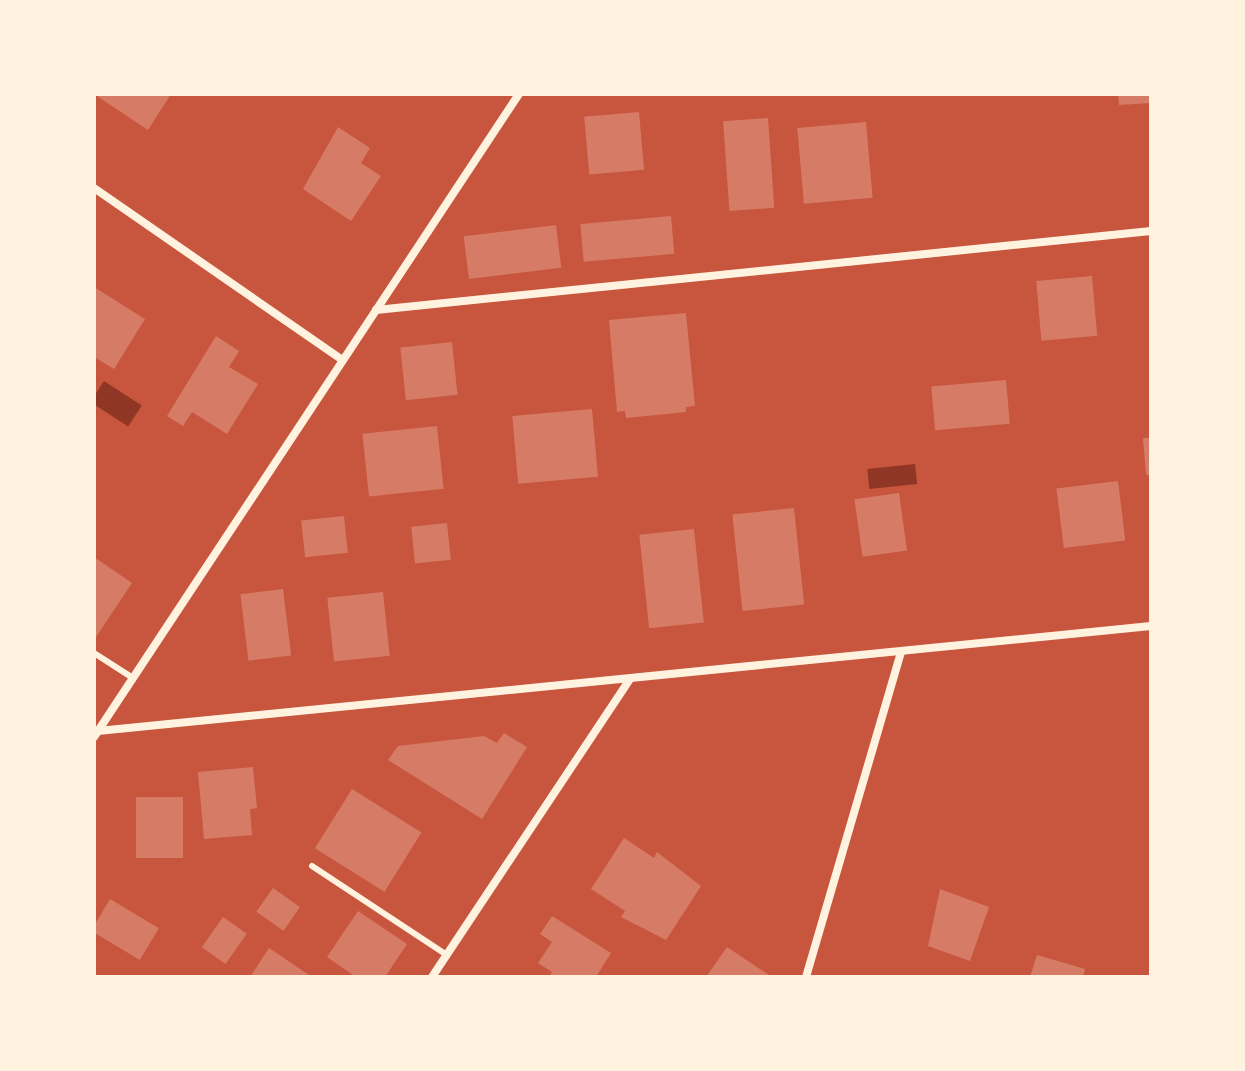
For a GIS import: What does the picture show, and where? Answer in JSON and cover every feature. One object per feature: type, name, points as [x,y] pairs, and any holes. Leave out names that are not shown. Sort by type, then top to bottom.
[{"type":"street","points":[[96,734],[519,94]]},
{"type":"street","points":[[94,188],[341,359]]},
{"type":"street","points":[[376,310],[1151,231]]},
{"type":"street","points":[[96,734],[1151,626]]},
{"type":"street","points":[[806,977],[901,653]]},
{"type":"street","points":[[432,977],[629,681]]},
{"type":"lane","points":[[94,653],[133,678]]},
{"type":"lane","points":[[312,866],[447,955]]},
{"type":"shaded area","points":[[104,381],[142,406],[128,426],[94,404],[94,396]]},
{"type":"shaded area","points":[[915,464],[917,484],[869,489],[867,469]]},
{"type":"building","points":[[94,94],[171,94],[148,130]]},
{"type":"building","points":[[1118,94],[1151,94],[1151,103],[1119,105]]},
{"type":"building","points":[[639,112],[644,170],[589,175],[584,117]]},
{"type":"building","points":[[768,118],[774,208],[729,211],[723,121]]},
{"type":"building","points":[[866,122],[873,198],[804,204],[797,128]]},
{"type":"building","points":[[338,127],[370,148],[361,163],[381,176],[351,221],[303,189]]},
{"type":"building","points":[[671,216],[674,254],[584,262],[580,224]]},
{"type":"building","points":[[556,225],[561,268],[469,279],[464,236]]},
{"type":"building","points":[[1092,276],[1097,336],[1041,341],[1036,281]]},
{"type":"building","points":[[94,287],[145,319],[114,369],[94,357]]},
{"type":"building","points":[[686,313],[695,406],[686,407],[686,412],[626,418],[625,411],[617,412],[609,320]]},
{"type":"building","points":[[216,336],[239,351],[229,367],[258,384],[227,434],[192,412],[183,426],[167,416]]},
{"type":"building","points":[[452,342],[458,395],[406,400],[400,347]]},
{"type":"building","points":[[1006,380],[1010,424],[935,430],[931,387]]},
{"type":"building","points":[[592,409],[598,477],[518,484],[512,416]]},
{"type":"building","points":[[437,426],[444,489],[369,496],[362,434]]},
{"type":"building","points":[[1143,438],[1151,438],[1151,475],[1146,475]]},
{"type":"building","points":[[1118,481],[1125,541],[1064,548],[1056,489]]},
{"type":"building","points":[[899,493],[907,550],[863,557],[854,499]]},
{"type":"building","points":[[794,508],[804,604],[742,611],[732,514]]},
{"type":"building","points":[[344,516],[348,553],[305,557],[301,520]]},
{"type":"building","points":[[447,523],[451,560],[415,564],[411,527]]},
{"type":"building","points":[[694,529],[704,622],[649,628],[639,535]]},
{"type":"building","points":[[94,557],[132,583],[94,640]]},
{"type":"building","points":[[283,589],[291,656],[248,661],[240,594]]},
{"type":"building","points":[[383,592],[390,656],[334,662],[327,598]]},
{"type":"building","points":[[504,733],[527,747],[482,819],[388,760],[398,746],[484,736],[497,743]]},
{"type":"building","points":[[253,767],[257,808],[250,809],[252,835],[204,839],[198,772]]},
{"type":"building","points":[[352,789],[422,832],[384,892],[315,848]]},
{"type":"building","points":[[136,797],[183,797],[183,858],[136,858]]},
{"type":"building","points":[[624,838],[654,858],[657,852],[701,886],[666,940],[621,917],[625,911],[591,889]]},
{"type":"building","points":[[273,888],[300,907],[283,931],[256,912]]},
{"type":"building","points":[[940,889],[989,907],[970,961],[928,946]]},
{"type":"building","points":[[110,899],[159,928],[140,960],[94,933],[94,926]]},
{"type":"building","points":[[358,911],[407,944],[385,977],[356,977],[327,957]]},
{"type":"building","points":[[552,916],[611,953],[596,977],[549,977],[552,972],[538,963],[552,942],[540,934]]},
{"type":"building","points":[[223,917],[247,934],[226,964],[202,947]]},
{"type":"building","points":[[727,947],[772,977],[706,977]]},
{"type":"building","points":[[269,948],[312,977],[250,977]]},
{"type":"building","points":[[1037,955],[1085,969],[1083,977],[1030,977]]}]
